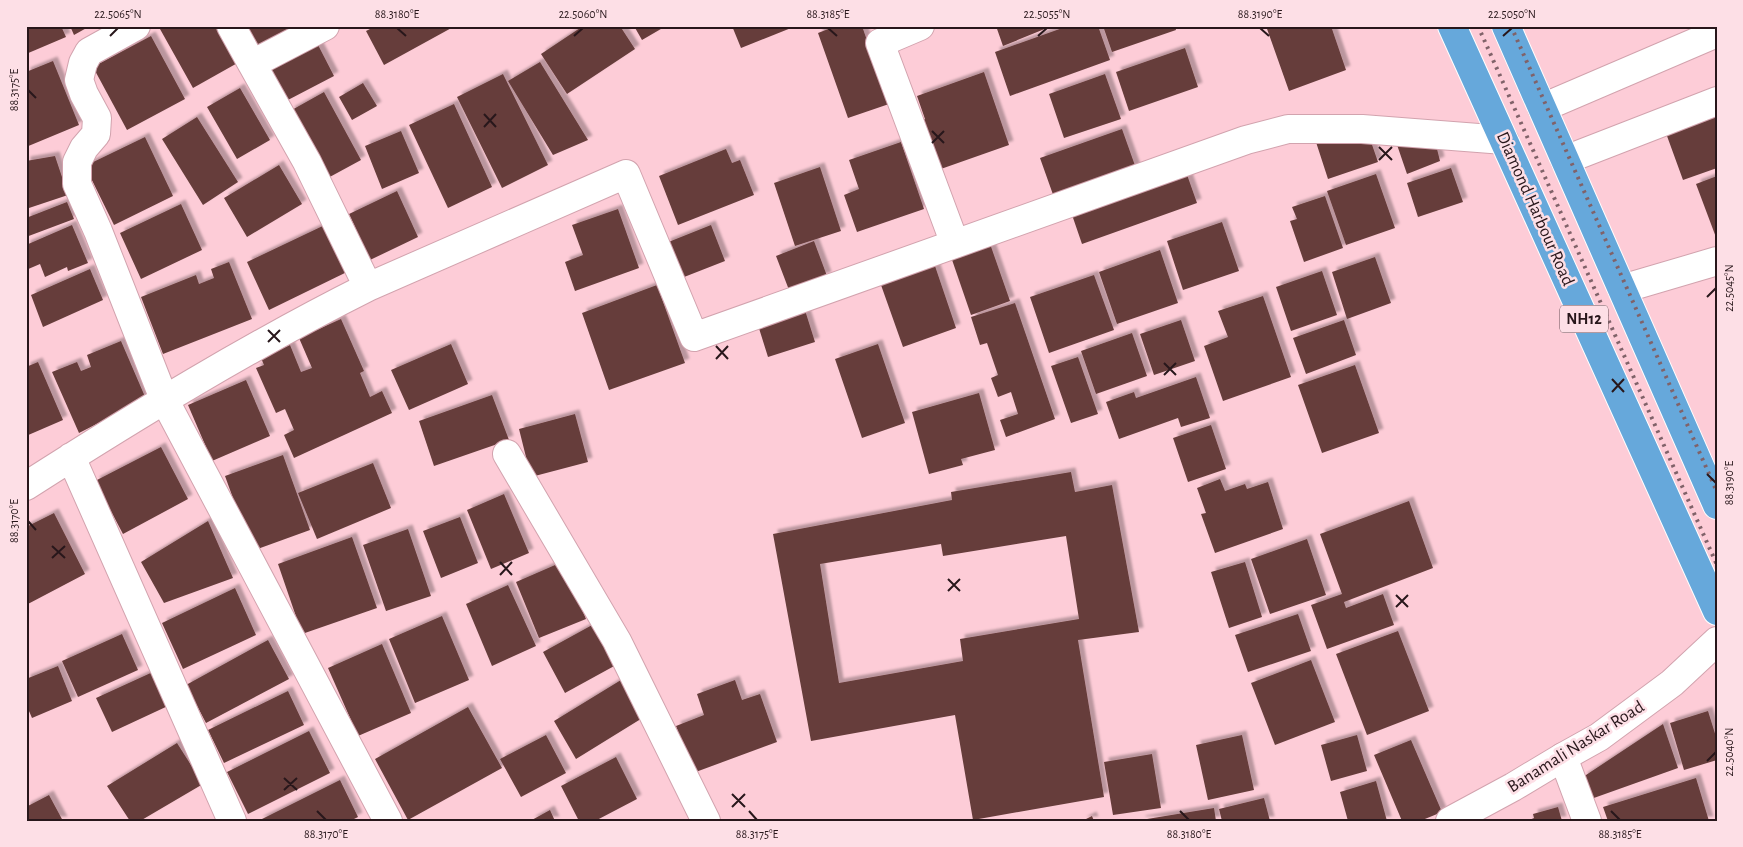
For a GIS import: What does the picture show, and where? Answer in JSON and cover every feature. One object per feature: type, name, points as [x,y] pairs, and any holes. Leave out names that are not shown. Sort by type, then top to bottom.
[{"type":"highway","name":"Diamond Harbour Road","points":[[1452,26],[1717,611]]},
{"type":"highway","name":"NH12","points":[[1506,26],[1717,505]]},
{"type":"street","points":[[136,26],[89,52],[83,63],[79,80],[84,94],[98,118],[96,134],[84,148],[77,162],[77,184],[98,231],[164,399],[388,821]]},
{"type":"street","points":[[231,26],[308,162],[368,287]]},
{"type":"street","points":[[252,64],[325,26]]},
{"type":"street","points":[[920,26],[880,43],[955,244]]},
{"type":"street","points":[[1542,108],[1717,33]]},
{"type":"street","points":[[1565,160],[1717,101]]},
{"type":"street","points":[[26,486],[164,399],[334,304],[368,287],[626,174],[694,337],[1246,140],[1288,129],[1362,129],[1504,140]]},
{"type":"street","points":[[1622,289],[1717,261]]},
{"type":"street","points":[[506,454],[617,641],[706,821]]},
{"type":"street","points":[[71,457],[232,821]]},
{"type":"street","name":"Banamali Naskar Road","points":[[1450,821],[1599,737],[1650,701],[1717,641]]},
{"type":"street","points":[[1563,757],[1587,821]]},
{"type":"building","points":[[26,26],[61,26],[66,37],[26,54]]},
{"type":"building","points":[[70,26],[90,26],[74,35]]},
{"type":"building","points":[[166,26],[221,26],[241,61],[193,88],[160,29]]},
{"type":"building","points":[[240,26],[299,26],[253,51]]},
{"type":"building","points":[[376,26],[455,26],[384,65],[366,31]]},
{"type":"building","points":[[583,26],[620,26],[635,49],[567,94],[541,54]]},
{"type":"building","points":[[634,26],[666,26],[642,40]]},
{"type":"building","points":[[732,26],[796,26],[741,48]]},
{"type":"building","points":[[836,26],[862,26],[889,104],[848,118],[818,33]]},
{"type":"building","points":[[996,26],[1052,26],[1003,46]]},
{"type":"building","points":[[1068,26],[1098,26],[1110,60],[1010,96],[995,52]]},
{"type":"building","points":[[1103,26],[1175,26],[1176,30],[1112,52]]},
{"type":"building","points":[[1266,26],[1331,26],[1346,70],[1289,91]]},
{"type":"building","points":[[151,36],[185,99],[127,130],[93,67]]},
{"type":"building","points":[[317,43],[334,76],[286,101],[269,67]]},
{"type":"building","points":[[1185,48],[1198,87],[1129,111],[1116,72]]},
{"type":"building","points":[[53,61],[79,125],[26,147],[26,72]]},
{"type":"building","points":[[540,62],[588,140],[553,155],[508,81]]},
{"type":"building","points":[[984,72],[1009,145],[938,170],[921,121],[925,119],[917,96]]},
{"type":"building","points":[[503,74],[548,165],[502,188],[457,97]]},
{"type":"building","points":[[1105,74],[1121,119],[1064,138],[1049,94]]},
{"type":"building","points":[[363,83],[377,106],[352,120],[339,97]]},
{"type":"building","points":[[240,88],[270,140],[237,159],[207,107]]},
{"type":"building","points":[[324,92],[361,160],[326,179],[290,111]]},
{"type":"building","points":[[454,104],[492,187],[448,208],[409,125]]},
{"type":"building","points":[[1717,106],[1717,168],[1683,180],[1663,125]]},
{"type":"building","points":[[197,117],[238,182],[203,205],[162,139]]},
{"type":"building","points":[[1122,129],[1138,174],[1056,203],[1040,158]]},
{"type":"building","points":[[401,131],[419,173],[382,189],[365,146]]},
{"type":"building","points":[[1369,136],[1378,162],[1328,179],[1315,139]]},
{"type":"building","points":[[145,137],[173,196],[114,225],[85,166]]},
{"type":"building","points":[[1434,137],[1440,161],[1407,174],[1395,139]]},
{"type":"building","points":[[901,142],[924,209],[857,232],[844,195],[859,189],[849,160]]},
{"type":"building","points":[[726,149],[732,163],[740,160],[754,195],[678,225],[659,176]]},
{"type":"building","points":[[55,156],[68,195],[26,209],[26,161]]},
{"type":"building","points":[[279,165],[302,204],[247,237],[224,198]]},
{"type":"building","points":[[820,167],[841,231],[795,246],[774,183]]},
{"type":"building","points":[[1451,168],[1463,202],[1418,217],[1407,183]]},
{"type":"building","points":[[1185,169],[1197,203],[1082,244],[1070,209]]},
{"type":"building","points":[[1376,174],[1395,228],[1346,245],[1327,191]]},
{"type":"building","points":[[1717,176],[1717,240],[1696,184]]},
{"type":"building","points":[[397,191],[418,237],[370,260],[349,214]]},
{"type":"building","points":[[1325,196],[1343,248],[1304,262],[1290,221],[1297,219],[1292,207]]},
{"type":"building","points":[[67,202],[74,219],[26,237],[26,218]]},
{"type":"building","points":[[181,204],[202,250],[141,279],[120,233]]},
{"type":"building","points":[[618,209],[639,268],[575,291],[565,262],[583,255],[572,225]]},
{"type":"building","points":[[1222,222],[1239,271],[1183,290],[1167,241]]},
{"type":"building","points":[[329,223],[351,270],[269,310],[247,262]]},
{"type":"building","points":[[72,225],[88,263],[68,271],[67,267],[45,277],[40,264],[26,270],[26,245]]},
{"type":"building","points":[[711,225],[725,261],[679,279],[666,243]]},
{"type":"building","points":[[988,238],[1010,301],[971,315],[949,251]]},
{"type":"building","points":[[814,241],[827,276],[789,290],[776,256]]},
{"type":"building","points":[[1160,250],[1178,303],[1117,324],[1099,272]]},
{"type":"building","points":[[1375,257],[1391,303],[1347,319],[1332,272]]},
{"type":"building","points":[[229,262],[252,319],[163,354],[141,297],[196,275],[199,284],[214,278],[211,269]]},
{"type":"building","points":[[935,266],[956,328],[903,347],[881,285]]},
{"type":"building","points":[[90,269],[103,300],[43,327],[31,295]]},
{"type":"building","points":[[1322,271],[1337,315],[1291,331],[1276,287]]},
{"type":"building","points":[[1094,275],[1114,330],[1049,353],[1030,297]]},
{"type":"building","points":[[657,285],[685,363],[609,390],[582,313]]},
{"type":"building","points":[[1263,296],[1291,377],[1223,401],[1204,346],[1228,337],[1218,311]]},
{"type":"building","points":[[1015,303],[1055,419],[1006,437],[1000,420],[1018,414],[1011,392],[998,397],[991,378],[998,375],[987,343],[980,345],[971,317]]},
{"type":"building","points":[[804,307],[815,342],[768,357],[757,322]]},
{"type":"building","points":[[341,319],[364,371],[360,373],[370,397],[382,391],[392,413],[294,458],[284,435],[294,430],[285,409],[276,413],[256,368],[264,365],[261,358],[290,345],[301,372],[312,368],[299,338]]},
{"type":"building","points":[[1181,320],[1195,361],[1154,375],[1140,334]]},
{"type":"building","points":[[1344,320],[1356,355],[1306,374],[1293,338]]},
{"type":"building","points":[[1132,333],[1147,376],[1096,394],[1081,351]]},
{"type":"building","points":[[121,341],[146,399],[79,433],[52,372],[77,362],[81,371],[91,367],[87,355]]},
{"type":"building","points":[[451,344],[468,384],[409,410],[391,370]]},
{"type":"building","points":[[878,344],[905,423],[862,438],[835,359]]},
{"type":"building","points":[[1078,357],[1098,414],[1071,423],[1051,366]]},
{"type":"building","points":[[38,362],[63,420],[26,436],[26,367]]},
{"type":"building","points":[[1355,365],[1379,433],[1322,453],[1298,385]]},
{"type":"building","points":[[1196,377],[1210,418],[1181,427],[1178,418],[1119,439],[1106,402],[1134,392],[1136,398]]},
{"type":"building","points":[[246,380],[270,436],[212,461],[188,405]]},
{"type":"building","points":[[979,393],[995,450],[961,459],[963,465],[929,474],[912,412]]},
{"type":"building","points":[[492,395],[509,440],[434,466],[419,421]]},
{"type":"building","points":[[575,414],[588,462],[531,477],[519,429]]},
{"type":"building","points":[[1211,425],[1226,469],[1188,482],[1173,438]]},
{"type":"building","points":[[161,447],[188,499],[123,534],[95,481]]},
{"type":"building","points":[[283,455],[310,530],[252,551],[225,476]]},
{"type":"building","points":[[373,463],[391,508],[317,539],[298,493]]},
{"type":"building","points":[[1071,472],[1075,492],[1112,485],[1139,632],[1078,640],[1104,797],[973,820],[955,715],[811,741],[773,534],[952,500],[951,492]],"holes":[[[1066,536],[1079,619],[960,639],[963,661],[839,683],[820,564],[941,544],[943,556]]]},
{"type":"building","points":[[1220,479],[1225,491],[1245,484],[1247,489],[1268,482],[1283,529],[1215,553],[1201,514],[1206,513],[1197,488]]},
{"type":"building","points":[[504,494],[529,553],[491,569],[467,510]]},
{"type":"building","points":[[1409,501],[1433,568],[1344,602],[1346,608],[1383,594],[1394,625],[1327,649],[1311,605],[1342,594],[1320,534]]},
{"type":"building","points":[[54,513],[85,574],[26,605],[26,527]]},
{"type":"building","points":[[460,517],[478,563],[441,578],[423,531]]},
{"type":"building","points":[[208,521],[233,578],[164,603],[141,562]]},
{"type":"building","points":[[408,529],[431,596],[386,611],[363,545]]},
{"type":"building","points":[[352,537],[377,608],[302,634],[278,564]]},
{"type":"building","points":[[1307,539],[1326,595],[1270,614],[1251,559]]},
{"type":"building","points":[[562,562],[586,619],[539,638],[516,582]]},
{"type":"building","points":[[1245,562],[1262,617],[1229,628],[1211,572]]},
{"type":"building","points":[[508,585],[536,646],[492,666],[466,604]]},
{"type":"building","points":[[235,588],[256,635],[183,669],[162,623]]},
{"type":"building","points":[[1298,614],[1311,651],[1248,672],[1235,635]]},
{"type":"building","points":[[442,616],[469,680],[415,703],[389,639]]},
{"type":"building","points":[[594,624],[616,665],[565,693],[543,652]]},
{"type":"building","points":[[1398,631],[1429,711],[1367,735],[1336,654]]},
{"type":"building","points":[[122,634],[138,670],[78,697],[62,661]]},
{"type":"building","points":[[268,640],[289,679],[206,723],[186,685]]},
{"type":"building","points":[[382,644],[411,713],[358,736],[328,668]]},
{"type":"building","points":[[1311,660],[1335,722],[1275,745],[1251,683]]},
{"type":"building","points":[[58,666],[72,701],[32,718],[26,704],[26,679]]},
{"type":"building","points":[[155,671],[170,705],[112,732],[96,698]]},
{"type":"building","points":[[621,680],[644,717],[576,759],[554,721]]},
{"type":"building","points":[[735,680],[742,700],[760,694],[777,742],[693,773],[676,726],[704,715],[697,694]]},
{"type":"building","points":[[288,691],[304,725],[224,763],[208,730]]},
{"type":"building","points":[[468,707],[502,768],[408,820],[375,759]]},
{"type":"building","points":[[1708,711],[1717,740],[1717,760],[1684,770],[1670,723]]},
{"type":"building","points":[[1663,724],[1678,768],[1591,799],[1583,777]]},
{"type":"building","points":[[309,731],[330,773],[248,814],[227,772]]},
{"type":"building","points":[[546,735],[566,773],[521,797],[500,759]]},
{"type":"building","points":[[1242,735],[1254,790],[1208,800],[1196,745]]},
{"type":"building","points":[[1357,735],[1367,771],[1331,781],[1321,745]]},
{"type":"building","points":[[1411,740],[1442,812],[1420,821],[1402,821],[1374,755]]},
{"type":"building","points":[[177,743],[203,784],[140,821],[130,821],[107,786]]},
{"type":"building","points":[[1152,754],[1161,808],[1113,815],[1104,762]]},
{"type":"building","points":[[616,757],[637,799],[595,821],[579,821],[561,786]]},
{"type":"building","points":[[1696,778],[1709,821],[1608,821],[1603,807]]},
{"type":"building","points":[[340,780],[358,817],[350,821],[258,821]]},
{"type":"building","points":[[1376,781],[1387,821],[1348,821],[1340,792]]},
{"type":"building","points":[[49,795],[63,821],[26,821],[26,807]]},
{"type":"building","points":[[1264,798],[1270,821],[1222,821],[1219,809]]},
{"type":"building","points":[[1558,807],[1562,821],[1527,821],[1534,818],[1533,814]]},
{"type":"building","points":[[1214,808],[1216,821],[1141,821],[1141,820]]},
{"type":"building","points":[[550,810],[555,821],[530,821]]},
{"type":"building","points":[[1092,816],[1094,821],[1082,821]]},
{"type":"railway","points":[[1478,26],[1717,565]]},
{"type":"railway","points":[[1511,26],[1717,492]]}]
